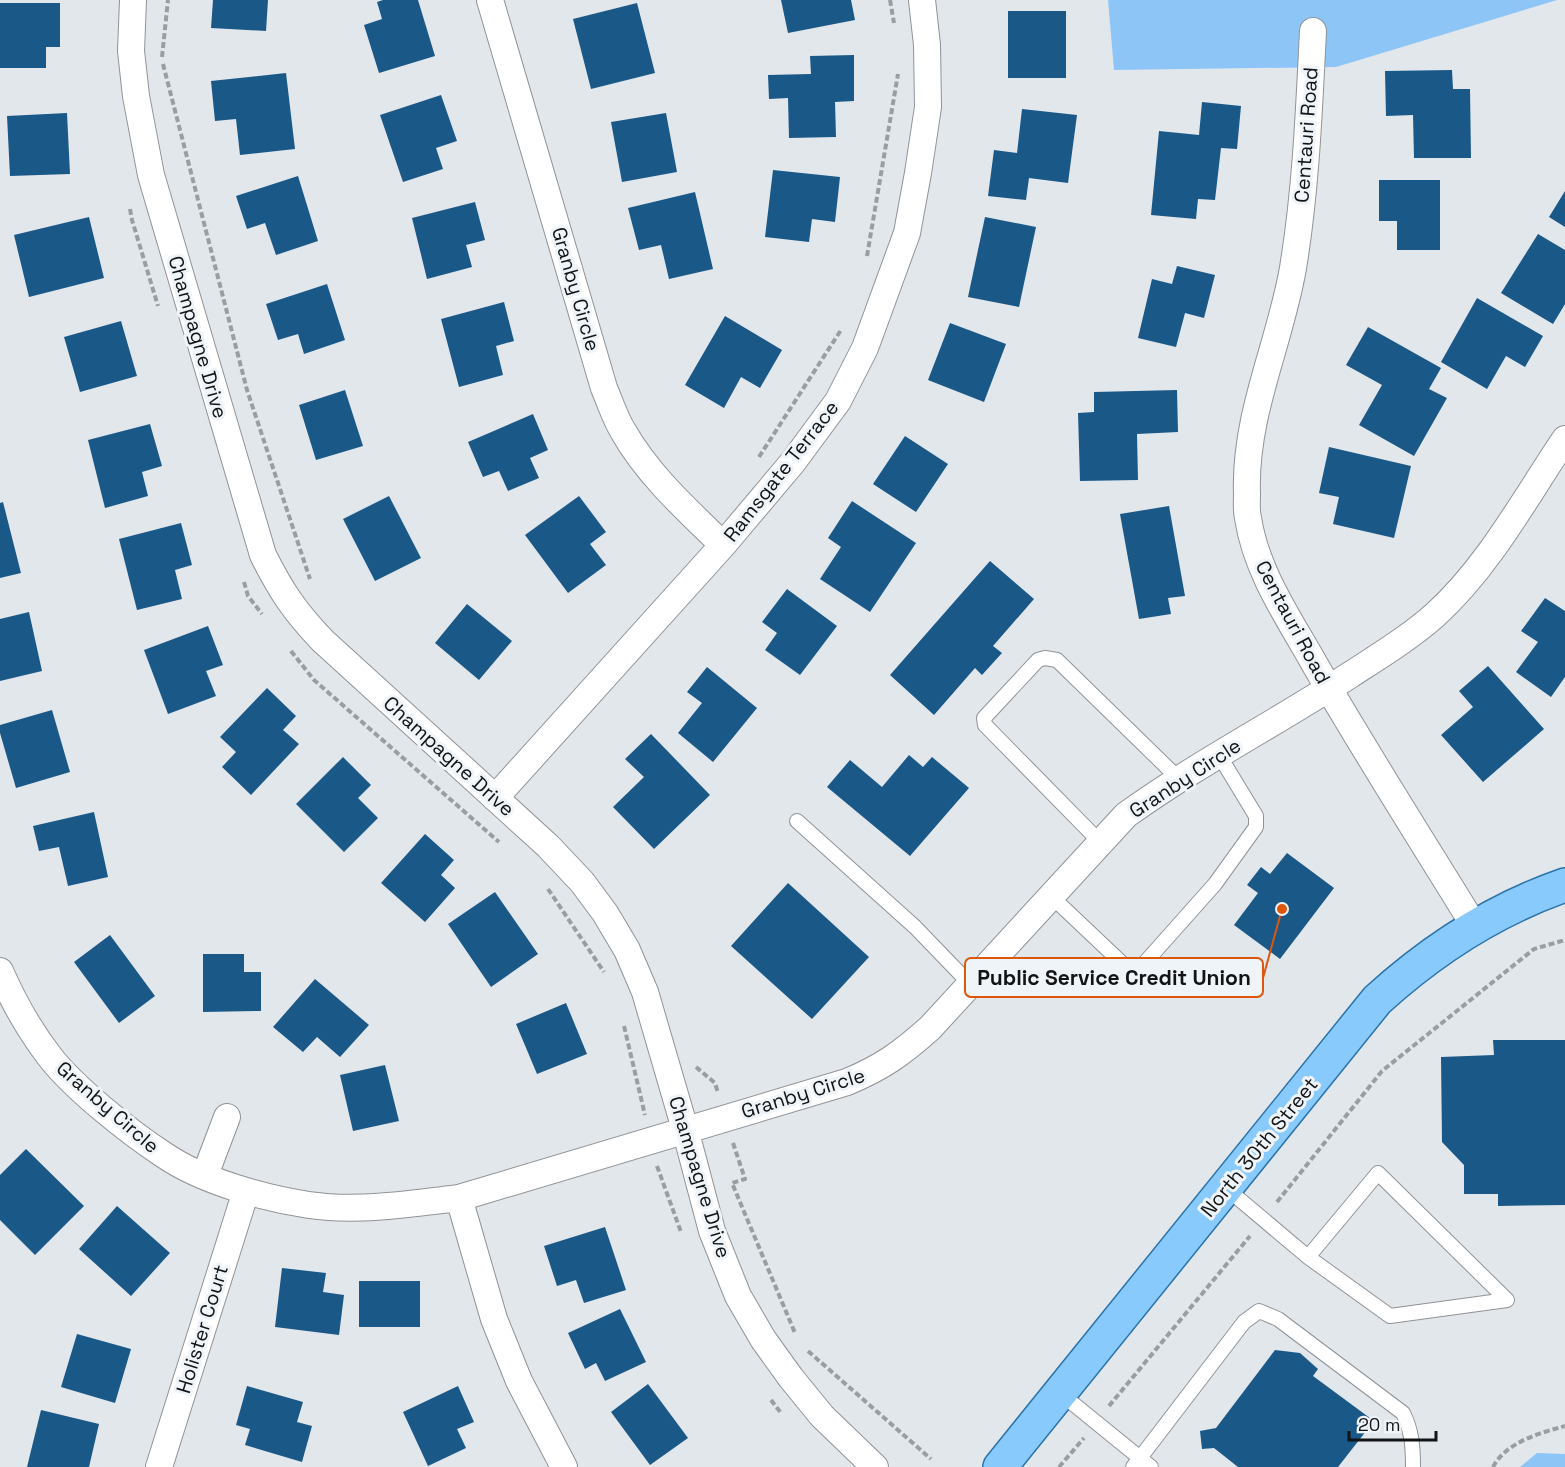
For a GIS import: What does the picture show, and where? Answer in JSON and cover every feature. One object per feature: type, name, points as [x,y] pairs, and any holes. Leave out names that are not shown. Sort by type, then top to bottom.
[{"type":"main road","name":"North 30th Street","points":[[1000,1467],[1377,1000],[1428,958],[1475,927],[1507,908],[1565,885]]},
{"type":"street","name":"Champagne Drive","points":[[134,0],[131,51],[136,96],[151,175],[263,555],[298,615],[323,641],[548,846],[582,882],[605,913],[627,950],[645,992],[712,1231],[738,1296],[763,1339],[791,1378],[822,1416],[875,1467]]},
{"type":"street","name":"Granby Circle","points":[[490,0],[604,388],[621,429],[643,462],[669,492],[723,544]]},
{"type":"street","name":"Ramsgate Terrace","points":[[495,798],[723,544],[793,462],[838,401],[865,348],[907,233],[928,107],[927,45],[922,0]]},
{"type":"street","name":"Centauri Road","points":[[1313,31],[1306,163],[1293,268],[1282,320],[1256,405],[1246,478],[1247,517],[1258,555],[1276,597],[1329,689],[1475,927]]},
{"type":"street","name":"Granby Circle","points":[[0,971],[11,996],[51,1058],[88,1095],[165,1156],[246,1191],[309,1204],[352,1208],[399,1206],[459,1198],[847,1082],[876,1070],[901,1054],[930,1028],[1126,815],[1179,779],[1329,689],[1406,639],[1436,615],[1460,589],[1495,544],[1565,439]]},
{"type":"street","points":[[205,1175],[226,1117]]},
{"type":"street","name":"Holister Court","points":[[159,1467],[246,1191]]},
{"type":"street","points":[[459,1198],[494,1319],[519,1381],[564,1467]]},
{"type":"lane","points":[[1100,842],[985,725],[984,718],[1038,660],[1045,658],[1057,660],[1179,779]]},
{"type":"lane","points":[[1051,896],[1125,966],[1143,966],[1215,884],[1256,827],[1256,816],[1219,755]]},
{"type":"lane","points":[[797,821],[915,927],[970,984]]},
{"type":"lane","points":[[1226,1188],[1308,1257],[1390,1316],[1507,1300],[1378,1173],[1308,1257]]},
{"type":"lane","points":[[1136,1462],[1244,1322],[1259,1311],[1278,1319],[1403,1413],[1410,1427],[1413,1467]]},
{"type":"lane","points":[[1060,1393],[1096,1422],[1136,1462],[1151,1467]]},
{"type":"path","points":[[168,0],[161,59],[247,390],[310,580]]},
{"type":"path","points":[[890,0],[897,34]]},
{"type":"path","points":[[866,265],[899,68]]},
{"type":"path","points":[[754,464],[841,329]]},
{"type":"path","points":[[1059,1467],[1264,1219],[1382,1071],[1534,949],[1565,940]]},
{"type":"path","points":[[1493,1467],[1515,1446],[1535,1434],[1565,1426]]},
{"type":"shaded area","points":[[1108,0],[1557,0],[1336,67],[1114,70]]},
{"type":"shaded area","points":[[1537,1453],[1565,1454],[1565,1467],[1520,1467]]},
{"type":"building","points":[[213,0],[268,0],[266,31],[211,28]]},
{"type":"building","points":[[418,0],[435,56],[379,73],[364,25],[382,19],[377,2]]},
{"type":"building","points":[[781,0],[851,0],[855,20],[788,33]]},
{"type":"building","points":[[0,3],[60,3],[60,47],[46,47],[46,68],[0,68]]},
{"type":"building","points":[[637,3],[655,73],[591,89],[573,19]]},
{"type":"building","points":[[1008,11],[1066,11],[1066,78],[1008,78]]},
{"type":"building","points":[[854,55],[854,101],[835,102],[836,137],[789,138],[788,98],[769,99],[768,75],[811,74],[810,56]]},
{"type":"building","points":[[1452,70],[1453,89],[1470,89],[1471,158],[1414,158],[1413,115],[1386,116],[1385,71]]},
{"type":"building","points":[[286,73],[295,149],[240,155],[236,119],[215,121],[211,81]]},
{"type":"building","points":[[441,95],[457,141],[436,148],[443,169],[403,182],[380,115]]},
{"type":"building","points":[[1202,102],[1241,106],[1237,149],[1221,148],[1215,200],[1198,199],[1196,219],[1151,215],[1159,131],[1199,135]]},
{"type":"building","points":[[1022,109],[1077,115],[1068,183],[1029,178],[1026,200],[988,196],[994,150],[1017,153]]},
{"type":"building","points":[[67,113],[70,174],[10,176],[7,116]]},
{"type":"building","points":[[666,113],[677,172],[622,182],[611,122]]},
{"type":"building","points":[[773,170],[840,177],[835,222],[812,219],[809,242],[765,237]]},
{"type":"building","points":[[298,176],[318,241],[276,255],[265,223],[247,229],[236,196]]},
{"type":"building","points":[[1379,180],[1440,180],[1440,250],[1397,250],[1397,221],[1379,221]]},
{"type":"building","points":[[1565,191],[1565,227],[1549,217]]},
{"type":"building","points":[[695,192],[713,269],[669,279],[661,245],[639,250],[628,208]]},
{"type":"building","points":[[475,202],[485,240],[466,245],[472,267],[427,279],[412,218]]},
{"type":"building","points":[[89,217],[104,278],[29,297],[14,235]]},
{"type":"building","points":[[985,217],[1036,227],[1019,307],[968,297]]},
{"type":"building","points":[[1538,234],[1565,250],[1565,304],[1553,324],[1501,293]]},
{"type":"building","points":[[1177,266],[1215,275],[1204,318],[1185,313],[1176,347],[1138,338],[1152,279],[1172,284]]},
{"type":"building","points":[[327,284],[345,340],[304,354],[298,334],[278,340],[266,304]]},
{"type":"building","points":[[1477,298],[1543,336],[1525,367],[1506,356],[1487,389],[1441,362]]},
{"type":"building","points":[[504,302],[514,341],[496,346],[503,375],[459,387],[441,319]]},
{"type":"building","points":[[725,316],[782,350],[760,388],[741,377],[724,408],[685,385]]},
{"type":"building","points":[[121,321],[137,376],[80,392],[64,337]]},
{"type":"building","points":[[950,323],[1006,344],[984,402],[928,380]]},
{"type":"building","points":[[1368,327],[1441,368],[1429,389],[1447,398],[1414,456],[1359,425],[1382,385],[1346,365]]},
{"type":"building","points":[[345,390],[363,446],[316,460],[299,405]]},
{"type":"building","points":[[1177,390],[1178,432],[1137,434],[1138,480],[1080,481],[1078,413],[1094,412],[1094,392]]},
{"type":"building","points":[[533,414],[548,450],[530,458],[539,478],[508,491],[499,471],[483,477],[468,442]]},
{"type":"building","points":[[150,424],[162,466],[142,472],[148,496],[105,508],[88,440]]},
{"type":"building","points":[[905,436],[948,464],[916,512],[873,484]]},
{"type":"building","points":[[1329,447],[1411,466],[1394,538],[1333,524],[1339,497],[1319,493]]},
{"type":"building","points":[[389,496],[421,558],[375,581],[343,519]]},
{"type":"building","points":[[579,496],[606,532],[590,544],[606,565],[568,593],[525,535]]},
{"type":"building","points":[[852,501],[916,543],[870,612],[820,579],[841,547],[828,538]]},
{"type":"building","points":[[3,502],[21,573],[0,578],[0,503]]},
{"type":"building","points":[[1169,506],[1185,596],[1168,598],[1171,614],[1139,619],[1120,514]]},
{"type":"building","points":[[181,523],[192,565],[175,570],[182,599],[137,610],[119,539]]},
{"type":"building","points":[[990,561],[1034,599],[993,646],[1002,653],[982,675],[975,668],[934,715],[890,675]]},
{"type":"building","points":[[787,589],[837,626],[800,675],[765,650],[777,633],[762,622]]},
{"type":"building","points":[[1545,598],[1565,611],[1565,677],[1551,697],[1516,672],[1538,642],[1521,631]]},
{"type":"building","points":[[467,604],[512,641],[479,680],[435,643]]},
{"type":"building","points":[[29,612],[42,671],[0,681],[0,619]]},
{"type":"building","points":[[208,626],[223,665],[206,671],[216,696],[168,714],[144,650]]},
{"type":"building","points":[[1488,666],[1544,729],[1483,782],[1441,735],[1473,707],[1459,691]]},
{"type":"building","points":[[707,667],[757,708],[713,762],[678,733],[702,703],[687,692]]},
{"type":"building","points":[[267,688],[296,716],[283,730],[299,744],[251,795],[222,767],[236,752],[220,737]]},
{"type":"building","points":[[52,710],[70,772],[16,788],[0,733],[0,725]]},
{"type":"building","points":[[651,734],[710,795],[654,849],[613,807],[644,777],[625,759]]},
{"type":"building","points":[[909,755],[923,767],[932,757],[969,788],[910,856],[827,787],[850,760],[882,787]]},
{"type":"building","points":[[343,757],[371,785],[358,798],[378,818],[344,852],[296,804]]},
{"type":"building","points":[[94,812],[108,877],[68,886],[59,847],[39,851],[33,826]]},
{"type":"building","points":[[425,834],[454,860],[441,875],[455,888],[425,922],[381,883]]},
{"type":"building","points":[[1287,853],[1334,888],[1280,959],[1234,925],[1258,893],[1247,885],[1261,867],[1270,874]]},
{"type":"building","points":[[788,883],[869,957],[812,1019],[731,946]]},
{"type":"building","points":[[495,892],[538,954],[491,987],[448,924]]},
{"type":"building","points":[[110,935],[155,996],[119,1023],[74,962]]},
{"type":"building","points":[[203,954],[244,954],[244,972],[261,972],[261,1011],[203,1012]]},
{"type":"building","points":[[315,979],[369,1025],[340,1057],[317,1037],[303,1052],[273,1027]]},
{"type":"building","points":[[566,1003],[587,1054],[537,1074],[516,1024]]},
{"type":"building","points":[[1493,1040],[1565,1040],[1565,1205],[1498,1206],[1498,1194],[1464,1194],[1464,1165],[1442,1142],[1441,1057],[1494,1055]]},
{"type":"building","points":[[385,1065],[399,1121],[353,1131],[340,1075]]},
{"type":"building","points":[[26,1149],[84,1206],[35,1255],[0,1220],[0,1175]]},
{"type":"building","points":[[117,1206],[170,1253],[131,1296],[79,1249]]},
{"type":"building","points":[[605,1227],[626,1290],[584,1303],[576,1280],[557,1286],[544,1246]]},
{"type":"building","points":[[282,1268],[326,1273],[323,1292],[344,1295],[339,1335],[275,1327]]},
{"type":"building","points":[[359,1281],[420,1281],[420,1327],[359,1327]]},
{"type":"building","points":[[620,1309],[646,1362],[605,1381],[596,1363],[585,1369],[568,1333]]},
{"type":"building","points":[[77,1334],[131,1349],[115,1403],[61,1387]]},
{"type":"building","points":[[1275,1350],[1300,1353],[1318,1369],[1313,1376],[1374,1421],[1338,1467],[1238,1467],[1214,1448],[1202,1449],[1200,1431],[1216,1428]]},
{"type":"building","points":[[648,1384],[688,1438],[650,1465],[611,1412]]},
{"type":"building","points":[[247,1386],[303,1402],[297,1422],[312,1426],[302,1462],[245,1445],[250,1429],[236,1425]]},
{"type":"building","points":[[458,1386],[474,1422],[457,1429],[466,1448],[428,1466],[403,1412]]},
{"type":"building","points":[[41,1410],[99,1424],[89,1467],[27,1467]]},
{"type":"place","name":"Public Service Credit Union","points":[[1282,909]]}]
